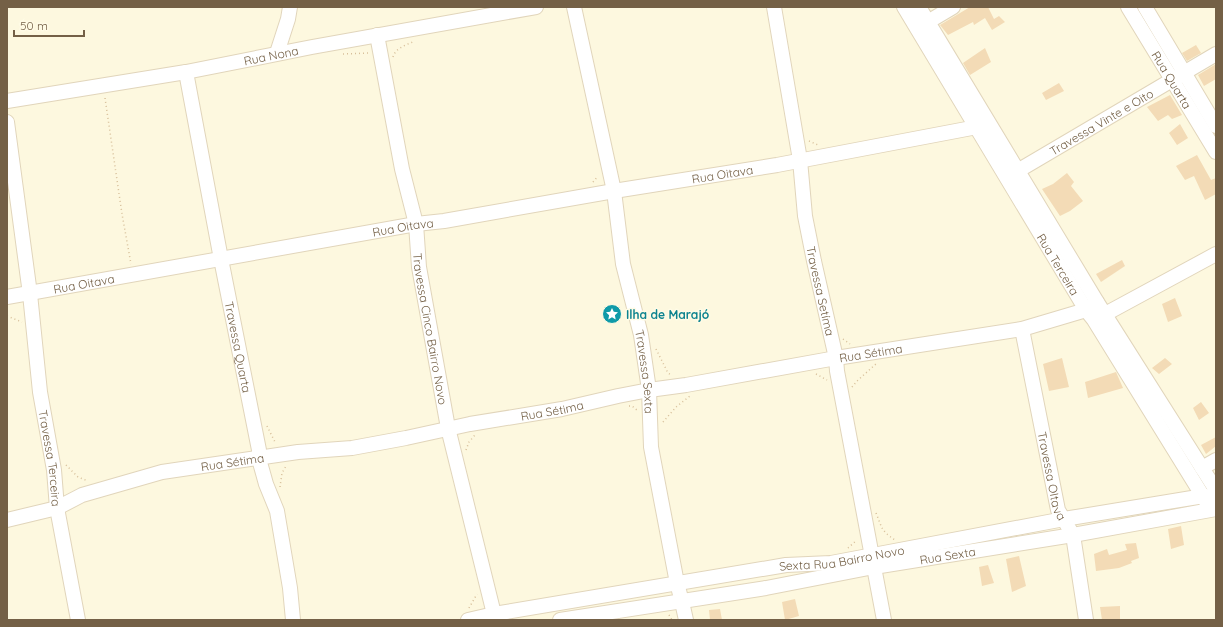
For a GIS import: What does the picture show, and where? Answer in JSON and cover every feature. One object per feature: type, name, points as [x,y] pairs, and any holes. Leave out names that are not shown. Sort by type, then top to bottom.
[{"type":"street","points":[[276,53],[288,19],[290,7]]},
{"type":"street","name":"Rua Nona","points":[[7,101],[186,72],[276,53],[536,7]]},
{"type":"street","name":"Travessa Sexta","points":[[574,7],[614,191],[624,264],[641,335],[649,390],[651,447],[677,583],[686,620]]},
{"type":"street","name":"Travessa Setíma","points":[[774,7],[800,160],[805,216],[836,358],[884,620]]},
{"type":"street","name":"Rua Terceira","points":[[904,7],[923,25],[1096,312],[1212,494]]},
{"type":"street","name":"Rua Terceira","points":[[919,7],[923,25],[977,127],[1012,174]]},
{"type":"street","points":[[923,25],[953,7]]},
{"type":"street","name":"Rua Quarta","points":[[1128,7],[1216,152]]},
{"type":"street","name":"Rua Quarta","points":[[1145,7],[1216,126]]},
{"type":"street","name":"Travessa Cinco Bairro Novo","points":[[377,35],[402,169],[416,224],[419,267],[448,428],[494,617]]},
{"type":"street","name":"Travessa Vinte e Oito","points":[[1012,174],[1185,74],[1216,54]]},
{"type":"street","name":"Travessa Quarta","points":[[186,72],[259,450],[259,459],[266,484],[277,511],[290,588],[293,620]]},
{"type":"street","name":"Travessa Terceira","points":[[7,122],[30,294],[40,392],[52,455],[57,508],[78,620]]},
{"type":"street","name":"Rua Oitava","points":[[7,297],[416,224],[444,221],[800,160],[977,127]]},
{"type":"street","name":"Rua Sétima","points":[[7,520],[57,508],[82,495],[162,472],[294,453],[352,448],[448,428],[562,409],[649,390],[686,385],[836,358],[1022,329],[1096,312],[1216,254]]},
{"type":"street","name":"Rua Terceira","points":[[1096,312],[1202,468],[1212,494],[1214,512]]},
{"type":"street","name":"Travessa OItava","points":[[1022,329],[1058,510],[1073,535],[1086,620]]},
{"type":"street","points":[[1202,468],[1216,460]]},
{"type":"street","name":"Sexta Rua Bairro Novo","points":[[466,616],[494,617],[677,583],[786,566],[873,561],[916,546],[1212,494]]},
{"type":"street","name":"Rua Sexta","points":[[560,620],[766,588],[873,561],[1073,535],[1214,512]]},
{"type":"path","points":[[393,58],[394,53],[414,41]]},
{"type":"path","points":[[343,54],[373,54]]},
{"type":"path","points":[[104,86],[132,275]]},
{"type":"path","points":[[807,139],[810,142],[824,146]]},
{"type":"path","points":[[592,184],[601,171]]},
{"type":"path","points":[[842,397],[850,391],[857,381],[878,362]]},
{"type":"path","points":[[802,364],[830,383]]},
{"type":"path","points":[[660,426],[676,408],[693,394]]},
{"type":"path","points":[[626,405],[632,406],[640,414]]},
{"type":"path","points":[[265,422],[274,442],[294,453],[282,473],[280,489]]},
{"type":"path","points":[[464,456],[469,442],[478,433]]},
{"type":"path","points":[[52,455],[78,477],[93,482]]},
{"type":"path","points":[[875,510],[880,526],[885,533],[898,542]]},
{"type":"path","points":[[843,552],[860,536]]},
{"type":"path","points":[[466,616],[478,592]]},
{"type":"building","points":[[970,7],[988,7],[994,19],[999,16],[1005,22],[992,30],[985,18],[974,25],[973,22],[948,35],[940,25]]},
{"type":"building","points":[[1196,45],[1201,53],[1187,61],[1182,53]]},
{"type":"building","points":[[985,48],[991,62],[970,75],[963,63]]},
{"type":"building","points":[[1216,64],[1216,79],[1204,86],[1198,75]]},
{"type":"building","points":[[1059,83],[1064,91],[1046,100],[1042,93]]},
{"type":"building","points":[[1170,95],[1182,115],[1172,119],[1168,115],[1158,121],[1147,107]]},
{"type":"building","points":[[1180,124],[1188,138],[1177,145],[1169,133]]},
{"type":"building","points":[[1197,155],[1211,180],[1216,178],[1216,194],[1205,200],[1194,176],[1185,180],[1176,166]]},
{"type":"building","points":[[1067,173],[1074,182],[1071,186],[1083,201],[1070,211],[1060,216],[1042,189],[1053,184]]},
{"type":"building","points":[[1122,260],[1125,266],[1101,282],[1096,274]]},
{"type":"building","points":[[1175,298],[1182,316],[1168,322],[1162,304]]},
{"type":"building","points":[[1062,358],[1069,387],[1049,391],[1043,364]]},
{"type":"building","points":[[1165,358],[1172,364],[1159,374],[1152,368]]},
{"type":"building","points":[[1116,372],[1123,388],[1088,398],[1085,382]]},
{"type":"building","points":[[1201,402],[1209,413],[1199,420],[1193,408]]},
{"type":"building","points":[[1216,437],[1216,446],[1206,454],[1201,445]]},
{"type":"building","points":[[1181,526],[1184,545],[1171,549],[1168,529]]},
{"type":"building","points":[[1136,543],[1139,558],[1131,561],[1132,563],[1119,568],[1096,571],[1094,554],[1107,549],[1109,555],[1127,550],[1125,544]]},
{"type":"building","points":[[1019,556],[1026,586],[1012,592],[1006,559]]},
{"type":"building","points":[[988,565],[994,583],[982,586],[979,567]]},
{"type":"building","points":[[795,599],[799,616],[785,620],[782,602]]},
{"type":"building","points":[[1120,606],[1120,619],[1102,620],[1100,607]]},
{"type":"building","points":[[720,609],[722,620],[710,620],[709,610]]},
{"type":"place","name":"Ilha de Marajó","points":[[612,314]]}]
